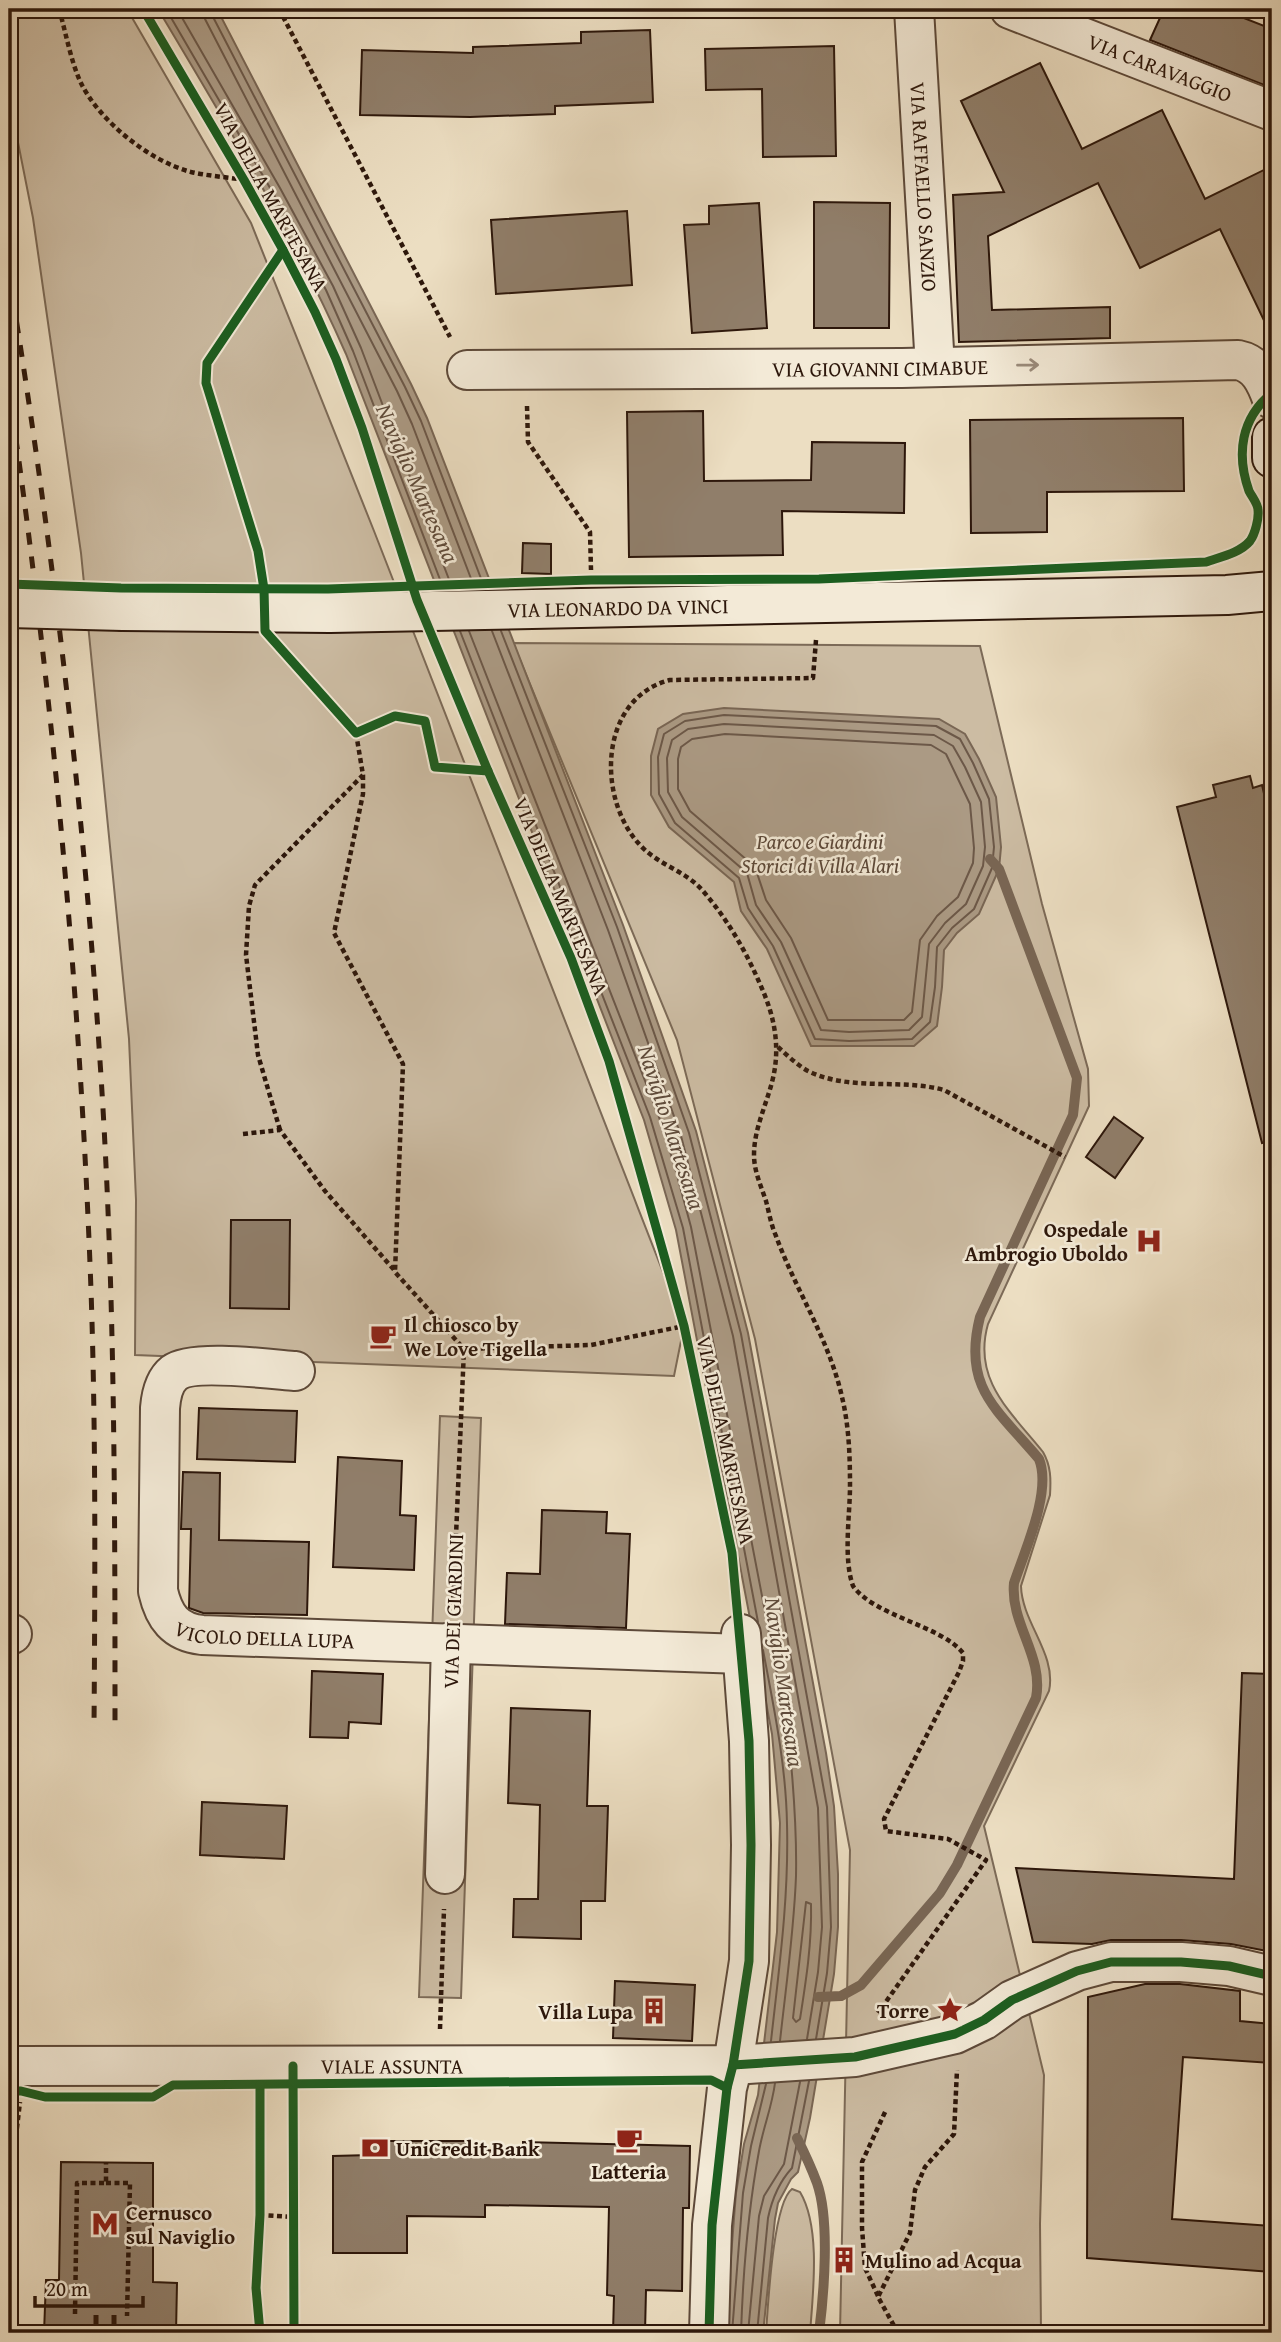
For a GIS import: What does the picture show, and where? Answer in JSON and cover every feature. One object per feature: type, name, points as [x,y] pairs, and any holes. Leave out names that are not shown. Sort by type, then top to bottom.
[{"type":"street","name":"VIA RAFFAELLO SANZIO","points":[[914,9],[935,367]]},
{"type":"street","name":"VIA CARAVAGGIO","points":[[1010,9],[1272,111]]},
{"type":"street","name":"VIA GIOVANNI CIMABUE","points":[[467,370],[935,367],[1238,360],[1249,362],[1255,367],[1272,399]]},
{"type":"street","points":[[1272,437],[1272,458]]},
{"type":"street","points":[[1227,595],[1272,563]]},
{"type":"street","name":"VIA LEONARDO DA VINCI","points":[[9,608],[330,613],[1227,595],[1272,590]]},
{"type":"street","name":"VICOLO DELLA LUPA","points":[[296,1371],[191,1366],[172,1374],[166,1384],[160,1408],[158,1581],[160,1601],[168,1620],[185,1632],[202,1635],[451,1642],[741,1644],[749,1741],[750,1910],[749,1961],[733,2066]]},
{"type":"street","name":"VIA DEI GIARDINI","points":[[446,1874],[451,1642]]},
{"type":"street","name":"VIALE ASSUNTA","points":[[15,2078],[733,2066],[855,2057],[955,2034],[1035,1989],[1077,1971],[1111,1962],[1181,1962],[1229,1966],[1272,1976]]},
{"type":"street","points":[[709,2333],[712,2225],[727,2088],[733,2066]]},
{"type":"path","points":[[59,9],[81,85],[113,125],[133,143],[155,157],[189,171],[244,180]]},
{"type":"path","points":[[279,9],[467,370]]},
{"type":"path","points":[[283,250],[206,363],[206,383],[258,551],[264,589],[265,631],[356,733],[363,775],[363,794],[334,933],[403,1064],[395,1272]]},
{"type":"path","points":[[527,370],[528,442],[590,532],[591,580]]},
{"type":"path","points":[[818,603],[813,678],[670,680],[656,683],[639,696],[621,721],[610,761],[610,781],[614,801],[627,830],[648,853],[696,884],[726,922],[747,957],[764,994],[775,1030],[777,1047],[773,1079],[759,1124],[754,1155],[775,1235],[820,1330],[842,1398],[849,1454],[850,1580],[856,1590],[869,1600],[953,1644],[963,1653],[959,1672],[884,1819],[886,1831],[948,1839],[986,1860],[878,2014]]},
{"type":"path","points":[[356,733],[395,716],[425,721],[435,767],[488,771]]},
{"type":"path","points":[[363,775],[255,885],[249,906],[246,955],[258,1055],[280,1130],[325,1191],[464,1349],[590,1345],[684,1326]]},
{"type":"path","points":[[777,1047],[808,1071],[831,1078],[866,1085],[919,1085],[944,1090],[1065,1157]]},
{"type":"path","points":[[243,1134],[280,1130]]},
{"type":"path","points":[[442,1984],[444,1918]]},
{"type":"path","points":[[878,2297],[910,2233],[915,2190],[925,2167],[954,2134],[957,2069],[955,2034]]},
{"type":"path","points":[[9,2196],[15,2078]]},
{"type":"path","points":[[260,2097],[260,2216],[256,2288],[260,2333]]},
{"type":"path","points":[[886,2110],[862,2162],[862,2228],[865,2268],[898,2333]]},
{"type":"path","points":[[106,2162],[106,2183]]},
{"type":"path","points":[[75,2314],[77,2183],[130,2183],[127,2316]]},
{"type":"path","points":[[293,2205],[293,2230]]},
{"type":"path","points":[[260,2216],[293,2217]]},
{"type":"green space","points":[[9,9],[127,9],[251,223],[684,1326],[674,1376],[135,1355],[136,1200],[129,1039],[81,553],[33,218],[9,97]]},
{"type":"green space","name":"Parco e Giardini Storici di Villa Alari","points":[[513,643],[980,646],[1042,904],[1088,1069],[1089,1106],[988,1324],[984,1344],[990,1379],[1007,1409],[1043,1452],[1048,1462],[1050,1478],[1050,1495],[1021,1586],[1027,1613],[1048,1664],[1049,1691],[984,1826],[1044,2075],[1040,2224],[1041,2333],[840,2333],[850,1850],[755,1339],[677,1040]]},
{"type":"green space","points":[[440,1416],[481,1418],[461,1998],[419,1997]]},
{"type":"green space","points":[[792,2189],[800,2192],[811,2223],[814,2280],[810,2333],[766,2333],[776,2234],[780,2214]]},
{"type":"water","name":"Naviglio Martesana","points":[[158,9],[217,9],[411,384],[427,418],[623,925],[696,1131],[748,1333],[826,1753],[834,1806],[838,1874],[838,1927],[834,1974],[810,2118],[798,2172],[778,2203],[763,2333],[725,2333],[736,2193],[744,2144],[758,2095],[777,1932],[780,1823],[772,1734],[676,1230],[644,1120],[346,354],[281,222]]},
{"type":"water","points":[[724,708],[939,719],[965,734],[996,797],[1001,847],[999,869],[979,914],[957,933],[944,950],[937,1026],[914,1046],[811,1046],[767,949],[741,911],[734,882],[669,827],[651,795],[651,756],[658,729],[683,714]]},
{"type":"building","points":[[1164,9],[1221,9],[1272,29],[1272,88],[1150,40]]},
{"type":"building","points":[[650,30],[653,102],[555,106],[555,114],[470,117],[360,115],[362,50],[473,53],[473,47],[581,43],[581,32]]},
{"type":"building","points":[[834,46],[836,156],[763,157],[762,89],[706,90],[705,49]]},
{"type":"building","points":[[1040,63],[1082,149],[1162,110],[1205,199],[1272,166],[1272,337],[1220,229],[1140,268],[1098,183],[988,236],[992,310],[1110,307],[1110,338],[959,342],[953,195],[1004,192],[961,101]]},
{"type":"building","points":[[814,202],[890,203],[889,328],[814,328]]},
{"type":"building","points":[[759,203],[767,328],[692,333],[684,225],[709,224],[709,206]]},
{"type":"building","points":[[627,211],[632,285],[496,294],[491,220]]},
{"type":"building","points":[[703,411],[704,481],[811,480],[812,442],[905,443],[904,513],[782,511],[783,555],[629,557],[627,412]]},
{"type":"building","points":[[1183,418],[1184,491],[1047,492],[1047,532],[971,533],[970,420]]},
{"type":"building","points":[[523,543],[551,544],[551,574],[522,573]]},
{"type":"building","points":[[1250,776],[1253,788],[1262,785],[1272,828],[1272,1141],[1262,1143],[1177,807],[1216,797],[1213,785]]},
{"type":"building","points":[[1114,1117],[1143,1138],[1115,1178],[1086,1157]]},
{"type":"building","points":[[231,1220],[290,1220],[289,1309],[230,1308]]},
{"type":"building","points":[[199,1408],[297,1411],[295,1462],[197,1459]]},
{"type":"building","points":[[338,1457],[402,1461],[400,1515],[416,1516],[414,1570],[333,1567]]},
{"type":"building","points":[[183,1472],[220,1473],[219,1540],[309,1542],[307,1615],[203,1613],[189,1608],[191,1529],[181,1529]]},
{"type":"building","points":[[542,1510],[607,1512],[606,1533],[630,1534],[626,1628],[505,1624],[507,1573],[540,1574]]},
{"type":"building","points":[[312,1671],[383,1674],[381,1724],[349,1722],[348,1738],[310,1737]]},
{"type":"building","points":[[1242,1673],[1272,1674],[1272,1952],[1231,1944],[1181,1940],[1111,1940],[1092,1944],[1033,1942],[1016,1868],[1234,1879]]},
{"type":"building","points":[[511,1708],[590,1711],[587,1806],[608,1806],[605,1901],[581,1901],[581,1939],[513,1937],[514,1899],[538,1899],[540,1805],[508,1803]]},
{"type":"building","points":[[202,1802],[287,1806],[284,1859],[200,1855]]},
{"type":"building","name":"Villa Lupa","points":[[615,1981],[695,1985],[692,2041],[613,2038]]},
{"type":"building","points":[[1145,1984],[1180,1984],[1240,1991],[1240,2021],[1272,2024],[1272,2063],[1183,2057],[1172,2219],[1272,2226],[1272,2272],[1087,2258],[1088,1997]]},
{"type":"building","points":[[371,2141],[466,2141],[466,2150],[523,2151],[523,2142],[690,2146],[689,2208],[683,2208],[682,2291],[646,2290],[645,2333],[613,2333],[614,2296],[607,2295],[609,2207],[485,2205],[485,2217],[407,2216],[407,2253],[333,2253],[333,2156],[371,2155]]},
{"type":"building","points":[[61,2162],[153,2163],[153,2282],[177,2283],[176,2333],[44,2333],[46,2280],[59,2280]]},
{"type":"waterway","points":[[818,1997],[841,1996],[861,1985],[940,1893],[957,1865],[1036,1698],[1035,1668],[1017,1612],[1014,1583],[1036,1521],[1042,1472],[1039,1459],[987,1396],[976,1362],[976,1341],[980,1317],[1073,1115],[1077,1078],[999,869],[990,859]]},
{"type":"waterway","points":[[797,2138],[817,2183],[824,2216],[824,2278],[819,2333]]},
{"type":"railway","points":[[9,274],[39,470],[64,666],[93,962],[109,1228],[115,1728]]},
{"type":"railway","points":[[9,390],[51,726],[80,1064],[93,1345],[94,1729]]},
{"type":"railway","points":[[96,2315],[96,2333]]},
{"type":"railway","points":[[114,2315],[114,2333]]},
{"type":"cycle path","name":"VIA DELLA MARTESANA","points":[[143,9],[283,250],[336,359],[362,428],[417,600],[488,771],[571,958],[609,1061],[684,1326],[732,1553],[749,1741],[749,1961],[727,2088],[712,2225],[709,2333]]},
{"type":"cycle path","name":"VIA DELLA MARTESANA","points":[[283,250],[207,363],[206,383],[258,551],[264,589],[265,631],[356,733],[395,716],[425,721],[435,767],[488,771]]},
{"type":"cycle path","points":[[9,584],[121,588],[328,589],[591,580],[819,579],[1206,562],[1241,549],[1254,534],[1258,510],[1245,477],[1242,450],[1248,425],[1272,393]]},
{"type":"cycle path","points":[[733,2065],[855,2057],[955,2034],[984,2020],[1012,2000],[1077,1971],[1111,1962],[1181,1962],[1229,1966],[1272,1976]]},
{"type":"cycle path","points":[[293,2066],[294,2333]]},
{"type":"cycle path","points":[[9,2091],[45,2097],[153,2097],[173,2085],[711,2080],[727,2088]]},
{"type":"cycle path","points":[[260,2085],[260,2215],[256,2288],[260,2333]]},
{"type":"place","name":"Ospedale Ambrogio Uboldo","points":[[1149,1241]]},
{"type":"place","name":"Il chiosco by We Love Tigella","points":[[383,1336]]},
{"type":"place","name":"Torre","points":[[950,2010]]},
{"type":"place","name":"Villa Lupa","points":[[654,2011]]},
{"type":"place","name":"Latteria","points":[[629,2140]]},
{"type":"place","name":"UniCredit Bank","points":[[375,2148]]},
{"type":"place","name":"Cernusco sul Naviglio","points":[[105,2224]]},
{"type":"place","name":"Mulino ad Acqua","points":[[844,2260]]}]
